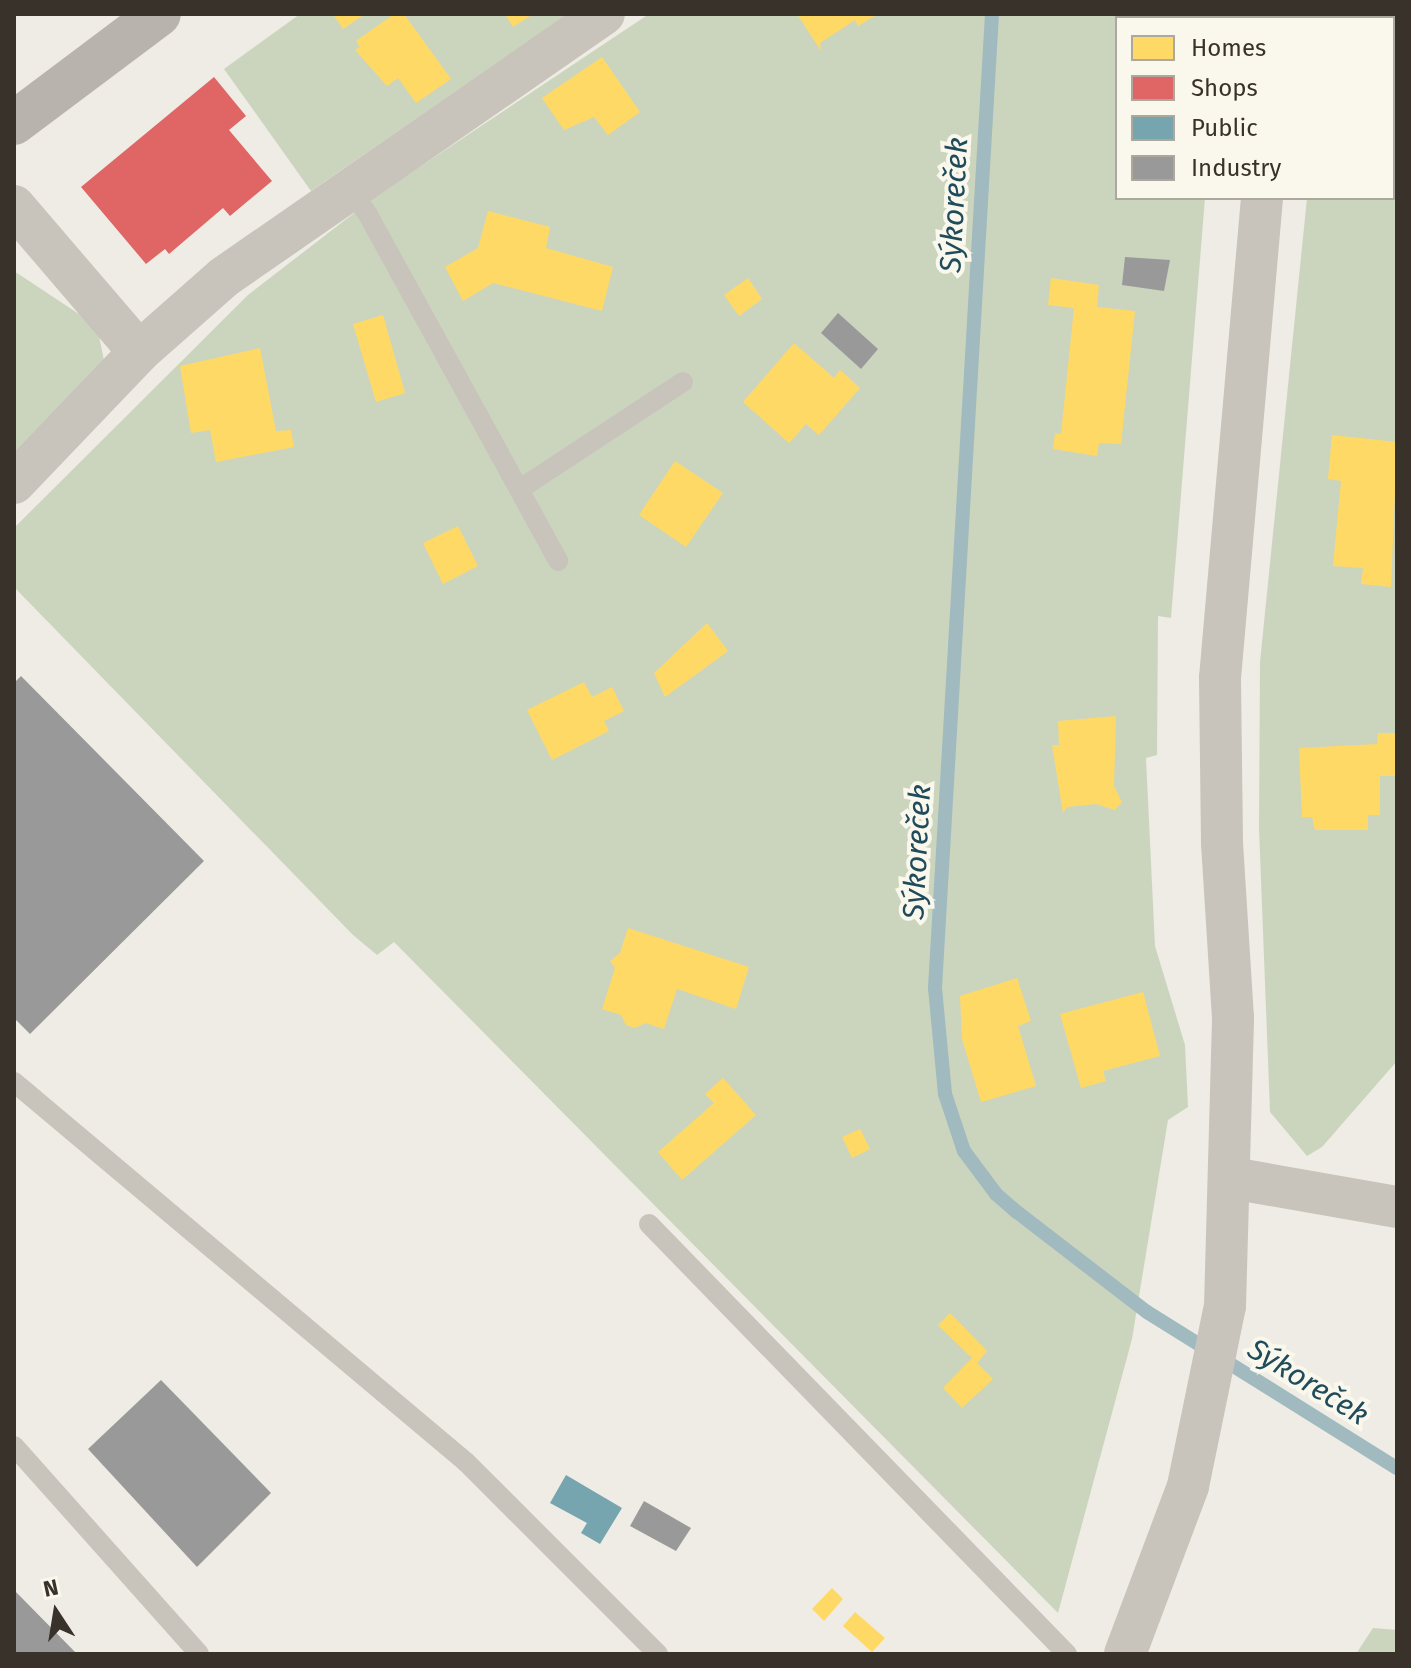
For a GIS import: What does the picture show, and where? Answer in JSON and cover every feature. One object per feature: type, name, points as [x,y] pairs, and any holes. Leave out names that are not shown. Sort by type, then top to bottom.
[{"type":"main road","points":[[14,123],[159,14]]},
{"type":"street","points":[[14,483],[139,352],[224,277],[348,187],[604,14]]},
{"type":"street","points":[[1125,1654],[1164,1561],[1209,1394],[1225,1306],[1232,1178],[1233,1018],[1221,827],[1220,678],[1262,200]]},
{"type":"street","points":[[14,206],[139,352]]},
{"type":"street","points":[[1232,1178],[1397,1207]]},
{"type":"lane","points":[[348,187],[558,561]]},
{"type":"lane","points":[[520,489],[683,382]]},
{"type":"lane","points":[[14,1082],[466,1462],[658,1654]]},
{"type":"lane","points":[[649,1224],[1067,1654]]},
{"type":"lane","points":[[14,1446],[199,1654]]},
{"type":"green space","points":[[300,14],[568,14],[311,191],[224,69]]},
{"type":"green space","points":[[649,14],[1220,14],[1115,16],[1115,200],[1205,200],[1171,618],[1158,616],[1157,755],[1146,758],[1155,946],[1185,1045],[1188,1107],[1168,1120],[1132,1339],[1058,1613],[394,942],[377,955],[353,935],[14,587],[14,528],[248,295],[376,196]]},
{"type":"green space","points":[[1314,14],[1397,14],[1397,1061],[1322,1147],[1307,1156],[1270,1112],[1259,828],[1260,662],[1307,200],[1395,200],[1395,16]]},
{"type":"green space","points":[[14,271],[97,326],[107,375],[14,480]]},
{"type":"green space","points":[[1373,1628],[1397,1630],[1397,1654],[1356,1654]]},
{"type":"building: Homes","points":[[333,14],[365,14],[343,29]]},
{"type":"building: Homes","points":[[394,14],[404,14],[451,79],[416,103],[398,78],[387,86],[355,50],[360,47],[356,41]]},
{"type":"building: Homes","points":[[505,14],[533,14],[513,27]]},
{"type":"building: Homes","points":[[797,14],[878,14],[858,26],[855,20],[820,43],[821,51]]},
{"type":"building: Homes","points":[[1395,28],[1397,28],[1395,112]]},
{"type":"building: Homes","points":[[602,57],[640,112],[608,135],[594,117],[564,130],[542,98]]},
{"type":"building: Homes","points":[[488,211],[550,227],[546,248],[613,267],[602,311],[493,283],[463,301],[445,267],[478,248]]},
{"type":"building: Homes","points":[[748,278],[762,299],[739,316],[724,295]]},
{"type":"building: Homes","points":[[1051,278],[1099,285],[1097,307],[1135,311],[1121,444],[1099,443],[1097,456],[1053,449],[1055,433],[1061,434],[1074,308],[1048,305]]},
{"type":"building: Homes","points":[[383,315],[405,393],[376,402],[353,324]]},
{"type":"building: Homes","points":[[794,343],[834,378],[840,370],[860,388],[819,435],[806,424],[789,443],[743,402]]},
{"type":"building: Homes","points":[[260,348],[276,431],[291,430],[294,447],[216,462],[210,430],[191,433],[180,366]]},
{"type":"building: Homes","points":[[1332,435],[1397,442],[1391,587],[1361,584],[1363,568],[1333,566],[1341,481],[1328,479]]},
{"type":"building: Homes","points":[[675,461],[723,493],[686,547],[639,515]]},
{"type":"building: Homes","points":[[458,526],[478,566],[443,584],[423,543]]},
{"type":"building: Homes","points":[[707,623],[728,651],[665,697],[654,673]]},
{"type":"building: Homes","points":[[584,682],[592,697],[612,687],[624,711],[604,721],[609,731],[552,760],[527,710]]},
{"type":"building: Homes","points":[[1116,716],[1114,786],[1122,802],[1115,810],[1096,804],[1067,807],[1063,813],[1052,745],[1059,745],[1058,721]]},
{"type":"building: Homes","points":[[1378,733],[1397,733],[1397,776],[1380,776],[1380,815],[1368,815],[1368,830],[1315,830],[1312,817],[1302,817],[1299,748],[1377,744]]},
{"type":"building: Homes","points":[[628,928],[749,967],[736,1009],[677,989],[664,1029],[645,1023],[635,1028],[626,1025],[621,1015],[602,1009],[615,968],[610,961],[620,953]]},
{"type":"building: Homes","points":[[1017,978],[1031,1021],[1018,1026],[1036,1086],[981,1102],[962,1039],[960,996]]},
{"type":"building: Homes","points":[[1143,992],[1160,1056],[1103,1071],[1106,1081],[1081,1088],[1060,1014]]},
{"type":"building: Homes","points":[[723,1078],[756,1115],[682,1180],[658,1152],[714,1103],[705,1094]]},
{"type":"building: Homes","points":[[860,1129],[870,1149],[852,1158],[842,1137]]},
{"type":"building: Homes","points":[[950,1313],[987,1351],[977,1363],[993,1379],[962,1408],[943,1388],[972,1358],[938,1325]]},
{"type":"building: Homes","points":[[832,1588],[843,1599],[824,1621],[812,1609]]},
{"type":"building: Homes","points":[[855,1612],[885,1638],[872,1652],[843,1626]]},
{"type":"building: Shops","points":[[214,77],[246,116],[229,130],[272,181],[230,216],[223,208],[169,254],[165,249],[146,264],[81,187]]},
{"type":"building: Public","points":[[566,1475],[622,1508],[600,1544],[581,1533],[587,1523],[550,1503]]},
{"type":"building: Industry","points":[[1125,257],[1170,260],[1164,291],[1122,285]]},
{"type":"building: Industry","points":[[838,313],[878,349],[861,369],[821,333]]},
{"type":"building: Industry","points":[[21,676],[204,861],[30,1034],[14,1018],[14,683]]},
{"type":"building: Industry","points":[[161,1380],[271,1493],[197,1567],[88,1449]]},
{"type":"building: Industry","points":[[644,1501],[691,1528],[676,1551],[630,1526]]},
{"type":"building: Industry","points":[[14,1590],[77,1654],[14,1654]]},
{"type":"waterway","name":"Sýkoreček","points":[[992,14],[935,988],[945,1094],[964,1151],[996,1194],[1017,1212],[1147,1312],[1397,1468]]}]
